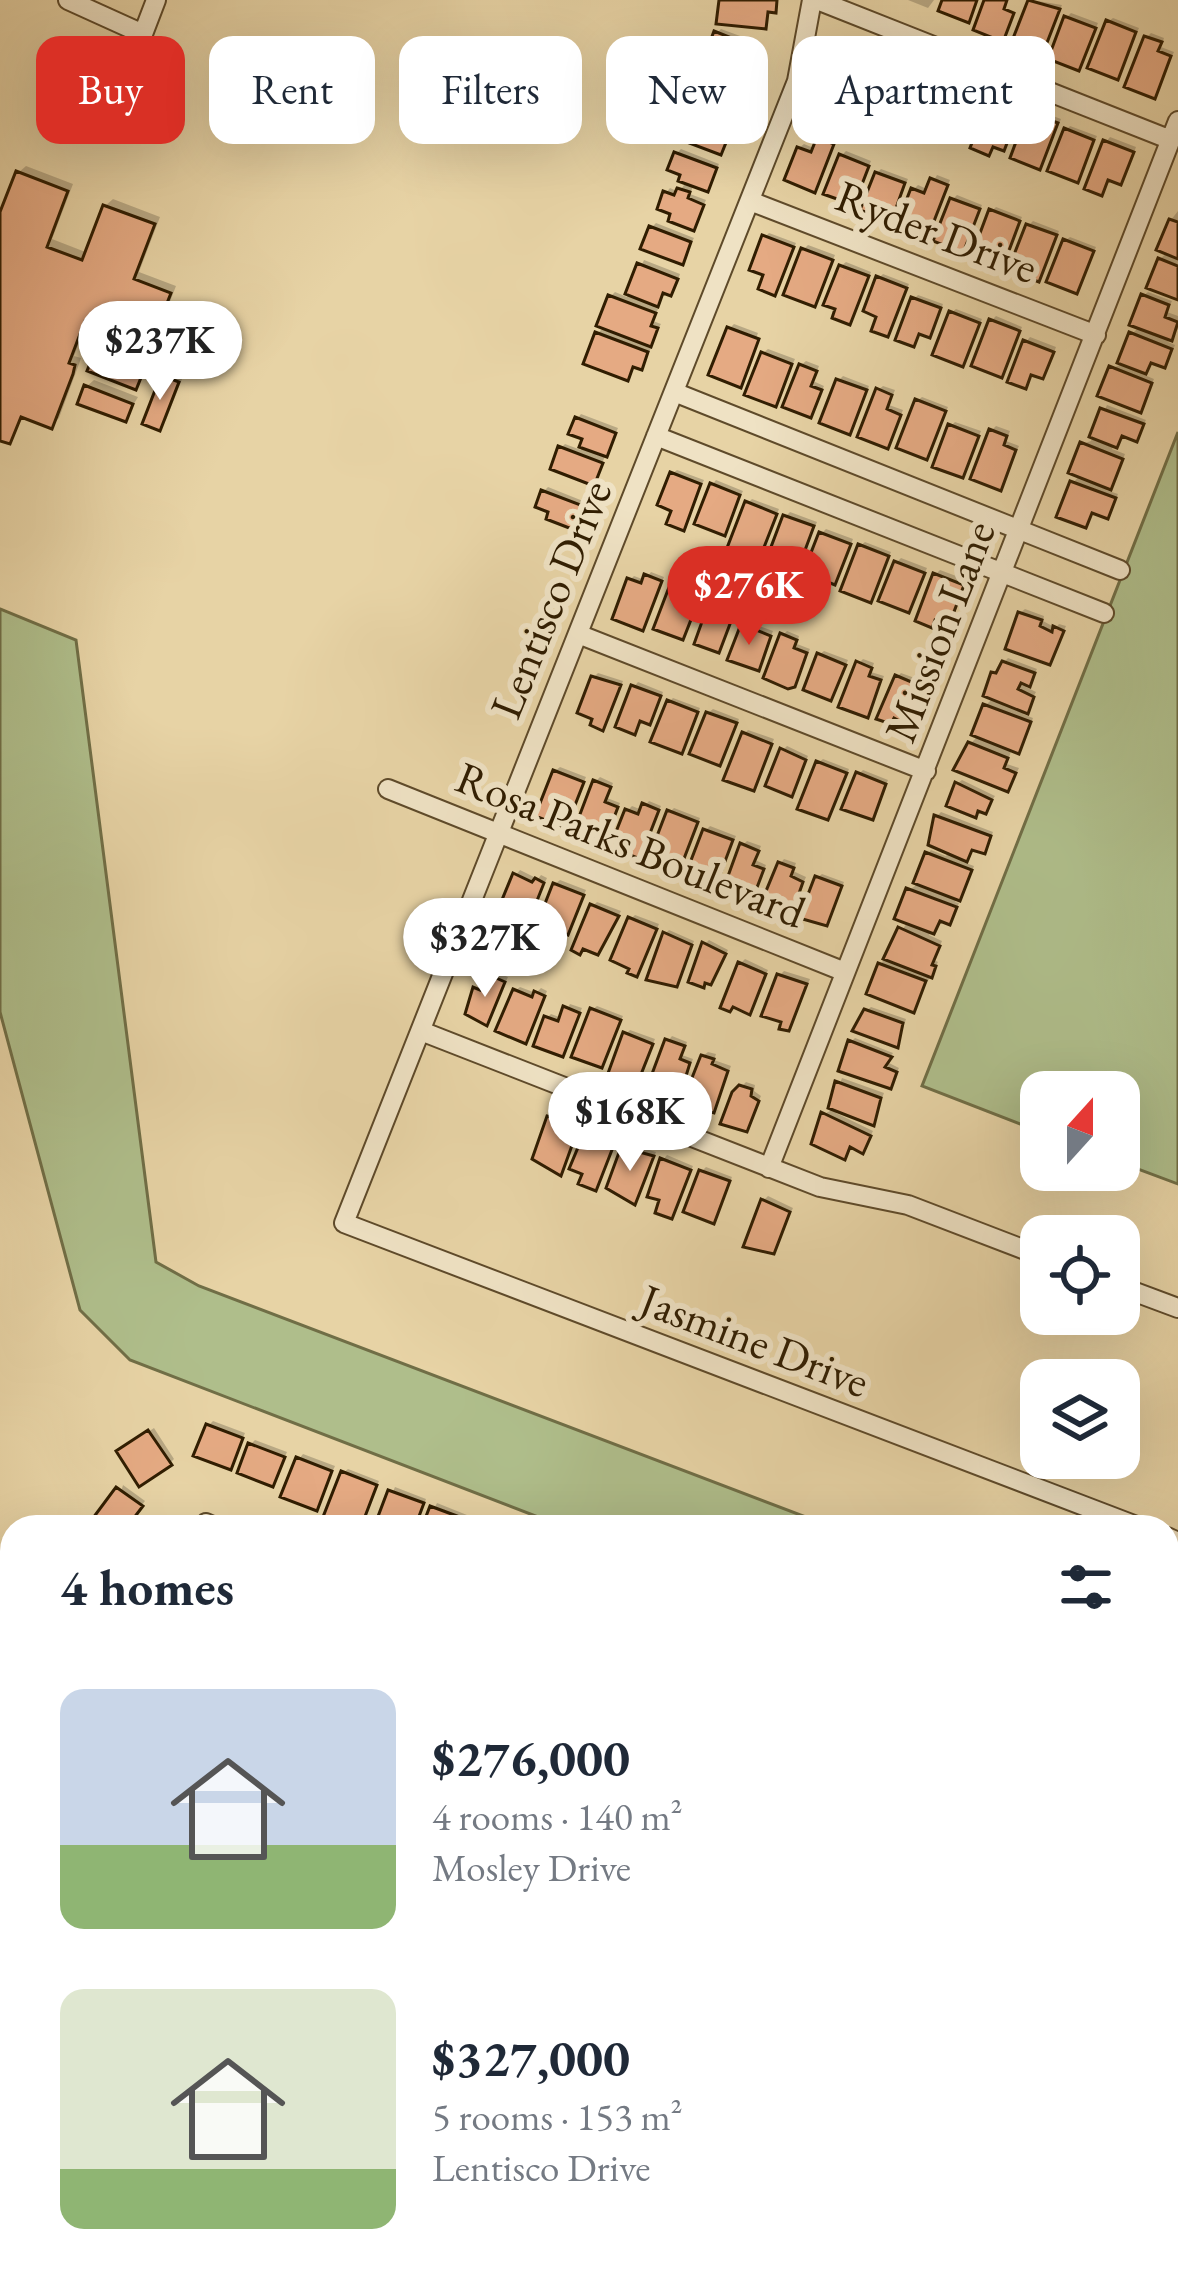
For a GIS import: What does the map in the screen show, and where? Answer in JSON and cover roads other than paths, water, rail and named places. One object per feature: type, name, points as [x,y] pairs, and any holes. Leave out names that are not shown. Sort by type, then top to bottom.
[{"type":"street","points":[[68,0],[142,34],[156,0]]},
{"type":"street","points":[[815,0],[1174,130]]},
{"type":"street","name":"Lentisco Drive","points":[[344,1223],[797,81],[815,0]]},
{"type":"street","name":"Mission Lane","points":[[769,1168],[1174,130]]},
{"type":"street","name":"Ryder Drive","points":[[750,201],[1096,335]]},
{"type":"street","points":[[674,392],[1120,570]]},
{"type":"street","points":[[656,436],[1104,613]]},
{"type":"street","points":[[578,634],[926,771]]},
{"type":"street","name":"Rosa Parks Boulevard","points":[[388,789],[845,971]]},
{"type":"street","points":[[421,1031],[820,1187],[908,1204],[1020,1248]]},
{"type":"street","name":"Jasmine Drive","points":[[344,1223],[1108,1515]]},
{"type":"street","points":[[1140,1294],[1178,1309]]}]
